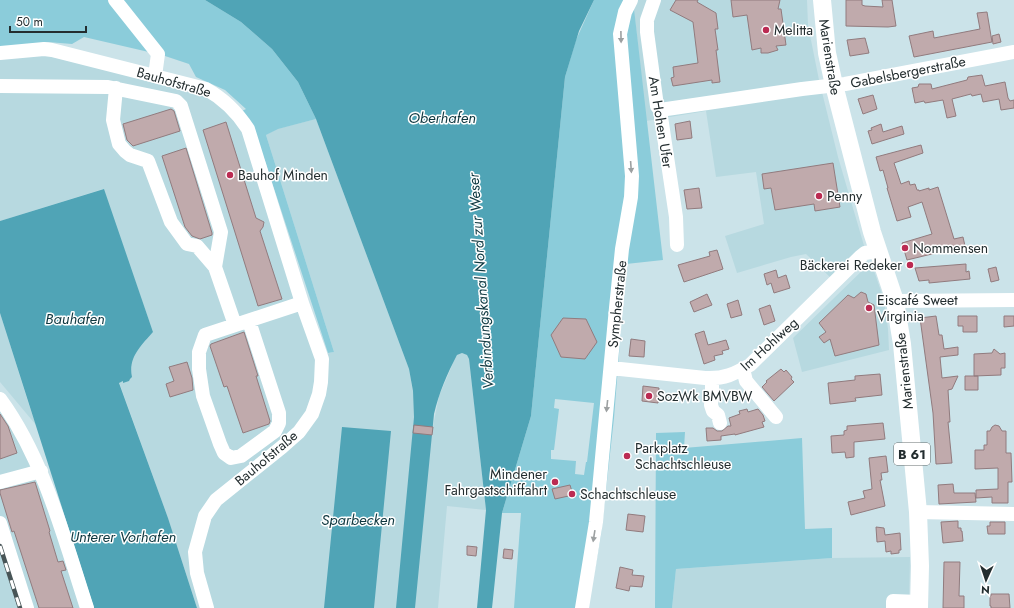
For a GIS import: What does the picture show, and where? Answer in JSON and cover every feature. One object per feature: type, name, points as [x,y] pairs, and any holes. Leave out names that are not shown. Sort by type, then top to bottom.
[{"type":"main road","name":"Marienstraße","points":[[822,0],[827,53],[834,85],[872,232],[896,301],[902,344],[918,512],[920,566],[919,605]]},
{"type":"street","points":[[115,0],[158,54],[155,76]]},
{"type":"street","name":"Sympherstraße","points":[[582,608],[596,522],[622,249],[631,190],[632,176],[627,104],[620,34],[625,12],[631,0]]},
{"type":"street","name":"Am Hohen Ufer","points":[[654,0],[646,20],[676,217],[677,245]]},
{"type":"street","name":"Bauhofstraße","points":[[0,53],[44,49],[52,50],[206,89],[218,96],[241,117],[248,129],[302,303],[322,359],[321,382],[319,394],[312,414],[299,432],[216,500],[205,516],[195,552],[197,572],[207,608]]},
{"type":"street","name":"Gabelsbergerstraße","points":[[660,110],[834,85],[1014,52]]},
{"type":"street","points":[[0,86],[116,88],[176,101],[181,106],[221,232],[215,267]]},
{"type":"street","points":[[116,88],[113,120],[119,144],[130,155],[148,161],[171,222],[187,244],[197,246],[215,267],[235,325]]},
{"type":"street","name":"Im Hohlweg","points":[[611,368],[719,379],[732,375],[750,365],[860,257],[865,254],[878,251]]},
{"type":"street","points":[[896,301],[1014,300]]},
{"type":"street","points":[[255,319],[279,413],[279,422],[275,431],[241,456],[230,458],[224,453],[220,444],[204,396],[199,369],[199,352],[205,335],[302,303]]},
{"type":"street","points":[[743,369],[746,381],[776,417]]},
{"type":"street","points":[[712,378],[710,405],[713,411],[718,415],[720,423]]},
{"type":"street","points":[[0,399],[26,441],[41,471],[87,608]]},
{"type":"street","points":[[0,482],[41,471]]},
{"type":"street","points":[[918,512],[1014,514]]},
{"type":"street","points":[[0,522],[27,608]]},
{"type":"street","points":[[892,608],[893,601],[919,605]]},
{"type":"shaded area","points":[[0,0],[108,0],[153,53],[84,37],[72,44],[48,42],[0,48]]},
{"type":"shaded area","points":[[122,0],[205,0],[241,22],[272,49],[298,82],[316,119],[278,129],[266,135],[334,352],[328,353],[265,161],[242,111],[246,109],[225,90],[196,77],[189,64],[165,56]]},
{"type":"shaded area","points":[[594,0],[633,0],[663,260],[626,264],[614,418],[601,535],[588,608],[514,608],[521,513],[502,513],[531,416],[565,77],[576,40]],"holes":[[[555,399],[594,403],[584,475],[575,474],[576,461],[551,459],[551,450],[554,450],[559,409],[554,408]]]},
{"type":"shaded area","points":[[633,0],[807,0],[808,25],[819,80],[838,157],[865,249],[832,279],[806,254],[737,273],[725,236],[764,224],[756,172],[716,177],[706,111],[646,121]]},
{"type":"shaded area","points":[[44,55],[204,92],[226,106],[243,133],[317,356],[334,352],[266,135],[277,129],[316,119],[409,369],[415,403],[413,430],[432,431],[439,396],[457,355],[462,353],[467,355],[469,359],[486,510],[447,506],[438,608],[197,608],[168,518],[119,382],[123,381],[123,383],[132,377],[131,362],[135,353],[153,332],[103,189],[0,221],[0,59]]},
{"type":"shaded area","points":[[871,262],[884,300],[889,350],[802,372],[793,338]]},
{"type":"shaded area","points":[[0,313],[29,405],[36,425],[0,382]]},
{"type":"shaded area","points":[[0,397],[31,446],[82,608],[0,608]]},
{"type":"shaded area","points":[[685,432],[684,448],[802,438],[805,529],[832,528],[832,558],[676,569],[672,608],[655,608],[656,433]]},
{"type":"shaded area","points":[[910,557],[909,608],[672,608],[676,569],[832,558]]},
{"type":"water","name":"Oberhafen","points":[[205,0],[594,0],[579,31],[565,77],[531,416],[502,513],[492,608],[477,608],[486,510],[469,359],[467,355],[462,353],[457,355],[450,369],[434,414],[415,608],[396,608],[414,417],[413,391],[409,369],[316,119],[298,82],[272,49],[241,22]]},
{"type":"water","points":[[104,189],[153,332],[136,352],[131,370],[132,377],[129,381],[119,383],[168,518],[197,608],[94,608],[0,313],[0,221]]},
{"type":"water","name":"Sparbecken","points":[[342,427],[391,431],[374,608],[324,608]]},
{"type":"building","points":[[676,0],[698,0],[697,2],[716,13],[718,29],[715,29],[718,50],[716,50],[720,82],[712,83],[712,80],[673,86],[671,78],[674,77],[673,67],[698,63],[693,22],[670,10]]},
{"type":"building","name":"Melitta","points":[[731,0],[780,0],[778,9],[781,9],[786,45],[776,46],[778,50],[768,53],[761,53],[761,48],[752,50],[747,15],[733,17]]},
{"type":"building","points":[[846,0],[862,0],[862,5],[865,6],[883,7],[882,0],[892,0],[896,26],[846,26]]},
{"type":"building","points":[[987,12],[992,42],[914,57],[909,36],[933,31],[934,38],[980,29],[977,13]]},
{"type":"building","points":[[999,34],[1001,42],[993,44],[992,36]]},
{"type":"building","points":[[865,38],[869,53],[850,56],[847,40]]},
{"type":"building","points":[[982,75],[985,86],[1005,82],[1008,98],[1010,101],[1014,100],[1014,108],[1001,110],[999,99],[983,102],[981,94],[972,96],[971,94],[952,99],[956,116],[947,118],[943,100],[915,103],[912,88],[918,87],[919,84],[931,84],[932,89],[967,80],[968,77]]},
{"type":"building","points":[[873,95],[877,109],[863,114],[858,99]]},
{"type":"building","points":[[171,109],[174,111],[180,131],[133,146],[127,140],[123,124]]},
{"type":"building","points":[[690,121],[692,138],[677,140],[675,124]]},
{"type":"building","name":"Bauhof Minden","points":[[226,122],[256,218],[264,222],[260,231],[282,299],[258,306],[203,130]]},
{"type":"building","points":[[881,124],[883,132],[902,126],[904,134],[872,144],[868,131],[872,130],[871,128]]},
{"type":"building","points":[[921,145],[923,153],[894,163],[901,184],[909,181],[910,185],[915,184],[917,190],[919,191],[938,187],[954,239],[963,237],[965,246],[907,260],[902,243],[932,234],[922,202],[908,207],[911,217],[897,221],[883,170],[880,171],[876,157]]},
{"type":"building","points":[[186,148],[212,233],[212,235],[200,239],[192,236],[185,227],[162,156]]},
{"type":"building","points":[[833,163],[840,207],[815,211],[814,204],[775,210],[771,188],[764,189],[762,174]]},
{"type":"building","points":[[699,188],[702,208],[687,209],[684,190]]},
{"type":"building","points":[[717,250],[723,269],[684,282],[678,265],[710,256],[709,252]]},
{"type":"building","points":[[966,264],[966,272],[969,271],[970,279],[929,283],[929,280],[919,281],[915,268]]},
{"type":"building","points":[[996,267],[999,280],[991,282],[988,269]]},
{"type":"building","points":[[776,270],[778,278],[786,275],[790,288],[774,293],[771,283],[767,285],[764,274]]},
{"type":"building","points":[[861,292],[866,294],[868,302],[874,305],[879,345],[835,356],[830,339],[824,343],[819,337],[826,332],[819,323],[848,295],[854,298]]},
{"type":"building","points":[[707,294],[712,305],[694,312],[690,302]]},
{"type":"building","points":[[738,300],[742,315],[731,318],[727,304]]},
{"type":"building","points":[[770,305],[775,321],[764,325],[759,309]]},
{"type":"building","points":[[936,316],[939,335],[942,335],[944,349],[958,347],[958,355],[940,357],[942,378],[958,376],[952,389],[948,390],[950,422],[948,422],[952,463],[936,464],[933,413],[920,318]]},
{"type":"building","points":[[958,316],[977,316],[977,332],[963,332],[963,326],[958,326]]},
{"type":"building","points":[[1004,316],[1014,316],[1014,326],[1004,327]]},
{"type":"building","points":[[563,318],[586,319],[597,342],[585,359],[561,357],[551,335]]},
{"type":"building","points":[[704,331],[708,345],[726,340],[729,349],[722,351],[723,354],[714,356],[715,360],[704,364],[695,334]]},
{"type":"building","points":[[244,332],[270,421],[269,424],[243,433],[227,386],[224,387],[210,346],[211,344]]},
{"type":"building","points":[[631,339],[645,341],[644,357],[629,356]]},
{"type":"building","points":[[994,349],[1000,354],[1005,353],[1005,368],[1001,368],[1001,375],[974,376],[974,354],[992,353]]},
{"type":"building","points":[[187,362],[192,378],[193,390],[170,397],[166,384],[174,381],[169,367]]},
{"type":"building","points":[[781,369],[784,372],[786,370],[794,382],[774,401],[762,387],[767,382],[766,381]]},
{"type":"building","points":[[880,374],[882,395],[855,398],[856,401],[830,404],[828,383],[855,380],[855,376]]},
{"type":"building","points":[[965,376],[978,376],[978,390],[965,390]]},
{"type":"building","name":"SozWk BMVBW","points":[[643,386],[659,388],[658,403],[642,401]]},
{"type":"building","points":[[747,409],[748,412],[758,409],[763,415],[765,421],[762,422],[764,427],[735,435],[721,436],[721,440],[707,441],[706,428],[713,428],[717,431],[722,431],[728,426],[731,426],[729,418],[740,414],[739,411]]},
{"type":"building","points":[[0,414],[8,426],[17,453],[0,459]]},
{"type":"building","points":[[883,423],[885,439],[854,442],[854,457],[846,458],[845,452],[832,453],[831,436],[844,435],[844,431],[847,430],[847,426]]},
{"type":"building","points":[[414,425],[433,427],[432,435],[413,433]]},
{"type":"building","points":[[995,425],[999,426],[1002,431],[1006,431],[1006,453],[1011,453],[1012,482],[1008,482],[1008,503],[992,503],[992,497],[976,498],[976,490],[998,489],[998,468],[975,469],[975,450],[984,450],[984,445],[987,445],[987,431],[990,431]]},
{"type":"building","points":[[886,456],[888,472],[881,473],[882,480],[880,480],[885,506],[851,515],[848,502],[865,498],[863,491],[872,489],[869,458]]},
{"type":"building","points":[[35,482],[58,562],[63,561],[66,570],[61,571],[73,608],[39,608],[0,493],[0,490]]},
{"type":"building","points":[[953,484],[954,493],[975,493],[976,502],[939,504],[938,485]]},
{"type":"building","points":[[570,485],[573,495],[555,499],[552,489]]},
{"type":"building","points":[[628,514],[645,516],[643,532],[626,530]]},
{"type":"building","points":[[958,521],[958,528],[961,528],[963,541],[943,543],[941,522]]},
{"type":"building","points":[[990,522],[1005,522],[1005,534],[988,534],[987,526],[990,526]]},
{"type":"building","points":[[876,527],[884,528],[885,535],[900,533],[901,550],[899,550],[899,553],[891,554],[891,551],[886,552],[885,541],[877,542]]},
{"type":"building","points":[[467,546],[477,547],[476,556],[467,555]]},
{"type":"building","points":[[504,549],[513,550],[512,559],[503,558]]},
{"type":"building","points":[[944,562],[960,562],[959,596],[964,596],[964,608],[943,608]]},
{"type":"building","points":[[620,567],[633,570],[632,575],[644,576],[642,587],[630,586],[629,591],[616,588]]},
{"type":"building","points":[[991,594],[1009,594],[1010,608],[991,608]]},
{"type":"railway","points":[[0,546],[20,608]]},
{"type":"place","name":"Melitta","points":[[766,30]]},
{"type":"place","name":"Bauhof Minden","points":[[230,175]]},
{"type":"place","name":"Penny","points":[[819,196]]},
{"type":"place","name":"Nommensen","points":[[905,248]]},
{"type":"place","name":"Bäckerei Redeker","points":[[910,265]]},
{"type":"place","name":"Eiscafé Sweet Virginia","points":[[869,308]]},
{"type":"place","name":"SozWk BMVBW","points":[[649,396]]},
{"type":"place","name":"Parkplatz Schachtschleuse","points":[[627,456]]},
{"type":"place","name":"Mindener Fahrgastschiffahrt","points":[[555,482]]},
{"type":"place","name":"Schachtschleuse","points":[[572,494]]},
{"type":"water label","name":"Verbindungskanal Nord zur Weser","points":[[481,281]]},
{"type":"water label","name":"Bauhafen","points":[[75,319]]},
{"type":"water label","name":"Unterer Vorhafen","points":[[123,537]]}]
